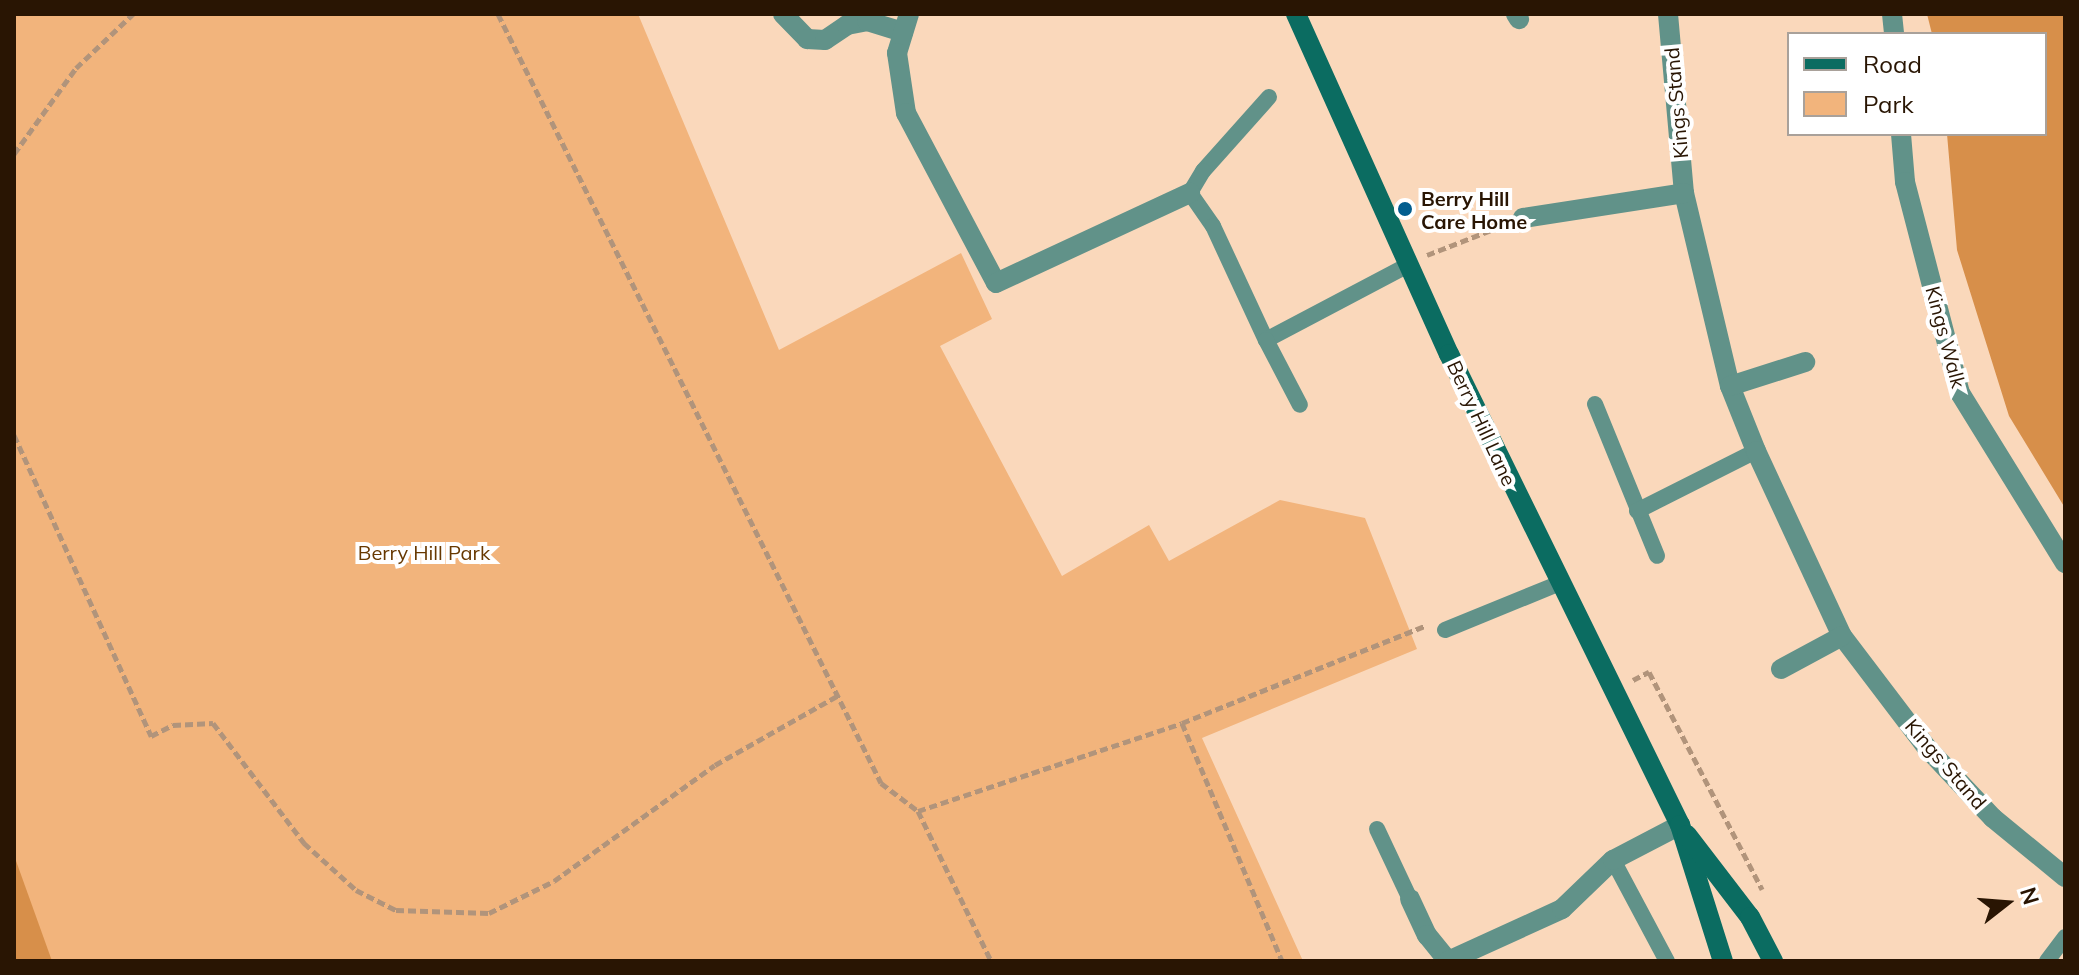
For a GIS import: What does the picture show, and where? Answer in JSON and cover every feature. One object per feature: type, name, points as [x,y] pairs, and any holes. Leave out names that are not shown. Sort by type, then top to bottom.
[{"type":"street","points":[[783,14],[807,39],[825,40],[847,25],[867,21],[906,23],[897,53],[906,113],[996,283],[1190,193]]},
{"type":"street","name":"Berry Hill Lane","points":[[1296,14],[1408,265],[1558,584],[1680,825],[1750,917],[1773,961]]},
{"type":"street","name":"Kings Stand","points":[[1668,14],[1684,193],[1730,386],[1756,451],[1842,636],[1927,748],[1993,818],[2065,877]]},
{"type":"street","name":"Kings Walk","points":[[1901,136],[1905,182],[1960,393],[2065,563]]},
{"type":"street","points":[[1523,218],[1684,193]]},
{"type":"street","points":[[1730,386],[1805,362]]},
{"type":"street","points":[[1781,669],[1842,636]]},
{"type":"street","points":[[1410,899],[1427,935],[1448,961],[1562,909],[1613,860],[1680,825]]},
{"type":"street","name":"Berry Hill Lane","points":[[1680,825],[1710,933],[1723,961]]},
{"type":"lane","points":[[1269,97],[1203,171],[1190,193],[1213,226],[1300,405]]},
{"type":"lane","points":[[1266,340],[1408,265]]},
{"type":"lane","points":[[1595,404],[1657,556]]},
{"type":"lane","points":[[1637,511],[1756,451]]},
{"type":"lane","points":[[1445,630],[1558,584]]},
{"type":"lane","points":[[1377,829],[1410,899]]},
{"type":"lane","points":[[1613,860],[1667,961]]},
{"type":"lane","points":[[2047,961],[2065,937]]},
{"type":"path","points":[[14,154],[76,68],[133,14]]},
{"type":"path","points":[[498,14],[881,783],[918,811],[991,961]]},
{"type":"path","points":[[1408,265],[1523,218]]},
{"type":"path","points":[[14,435],[151,736],[173,725],[213,723],[304,843],[356,890],[396,910],[489,913],[502,907],[554,881],[715,765],[837,696]]},
{"type":"path","points":[[918,811],[1182,723],[1427,625]]},
{"type":"path","points":[[1612,690],[1649,672],[1763,892]]},
{"type":"path","points":[[1182,723],[1282,961]]},
{"type":"green space","name":"Berry Hill Park","points":[[14,14],[638,14],[779,350],[961,253],[992,319],[940,346],[1062,576],[1149,525],[1169,561],[1280,500],[1365,518],[1417,649],[1202,738],[1303,961],[14,961]]},
{"type":"shaded area","points":[[1927,14],[2065,14],[2065,508],[2009,416],[1957,250],[1947,136],[2047,136],[2047,32],[1932,32]]},
{"type":"shaded area","points":[[15,858],[52,961],[14,961]]},
{"type":"place","name":"Berry Hill Care Home","points":[[1405,209]]}]
